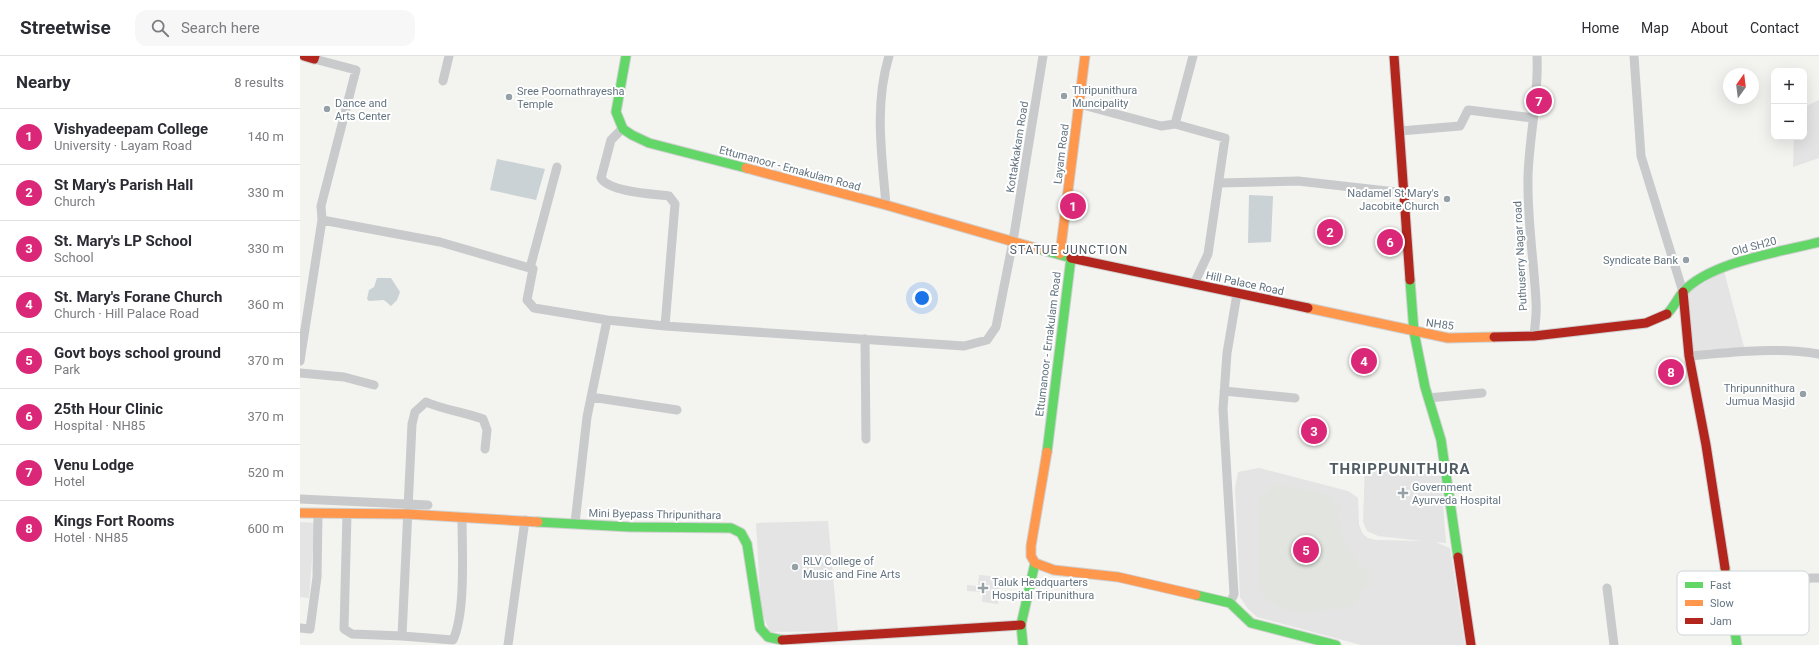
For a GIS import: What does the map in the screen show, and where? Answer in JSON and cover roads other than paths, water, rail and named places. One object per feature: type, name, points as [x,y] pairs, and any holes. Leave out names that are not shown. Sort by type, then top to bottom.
[{"type":"main road","points":[[304,56],[315,57]]},
{"type":"main road","points":[[622,129],[617,121],[616,112],[626,56]]},
{"type":"main road","name":"Layam Road","points":[[1060,254],[1085,56]]},
{"type":"main road","name":"NH85","points":[[1394,56],[1414,332],[1448,338],[1534,336],[1646,323],[1666,315],[1674,307],[1683,292],[1698,281]]},
{"type":"main road","name":"Ettumanoor - Ernakulam Road","points":[[622,129],[631,136],[649,143],[886,205],[1071,258],[1047,452],[1031,546],[1031,556],[1035,563]]},
{"type":"main road","name":"Old SH20","points":[[1698,281],[1710,272],[1736,263],[1819,242]]},
{"type":"main road","name":"Hill Palace Road","points":[[1071,258],[1414,332]]},
{"type":"main road","points":[[1683,292],[1689,356],[1706,445],[1725,571]]},
{"type":"main road","points":[[1414,332],[1418,358],[1441,440],[1471,645]]},
{"type":"main road","name":"Mini Byepass Thripunithara","points":[[300,513],[407,514],[630,527],[723,527],[737,530],[742,533],[747,544],[759,623],[766,636],[785,640],[832,641],[1021,625]]},
{"type":"main road","points":[[1023,645],[1021,625],[1035,563],[1054,570],[1118,577],[1230,603],[1251,623],[1336,645]]},
{"type":"main road","points":[[1735,635],[1737,645]]},
{"type":"street","points":[[443,81],[448,56]]},
{"type":"street","points":[[886,205],[879,117],[883,74],[889,56]]},
{"type":"street","name":"Kottakkakam Road","points":[[530,268],[533,270],[527,300],[534,308],[607,320],[665,326],[964,346],[987,340],[996,327],[1013,242],[1043,56]]},
{"type":"street","points":[[1175,124],[1193,56]]},
{"type":"street","name":"Puthuserry Nagar road","points":[[1534,336],[1536,304],[1528,227],[1528,178],[1533,118],[1538,89],[1537,56]]},
{"type":"street","points":[[1634,56],[1641,156],[1683,292]]},
{"type":"street","points":[[300,361],[305,294],[322,220],[321,206],[356,70],[315,57]]},
{"type":"street","points":[[1079,104],[1161,126],[1175,124],[1226,138],[1208,254],[1194,284]]},
{"type":"street","points":[[1400,131],[1460,126],[1468,110],[1533,118]]},
{"type":"street","points":[[622,129],[611,140],[601,178],[603,182],[619,189],[669,196],[674,204],[665,326]]},
{"type":"street","points":[[322,220],[440,242],[530,268],[557,167]]},
{"type":"street","points":[[1219,183],[1298,181],[1405,193]]},
{"type":"street","points":[[1230,603],[1234,594],[1223,409],[1226,353],[1236,294]]},
{"type":"street","points":[[575,523],[587,417],[607,320]]},
{"type":"street","points":[[865,339],[866,439]]},
{"type":"street","points":[[1689,356],[1747,350],[1819,354]]},
{"type":"street","points":[[300,373],[344,377],[374,386]]},
{"type":"street","points":[[1224,392],[1295,398]]},
{"type":"street","points":[[1428,398],[1482,393]]},
{"type":"street","points":[[591,397],[677,410]]},
{"type":"street","points":[[402,636],[412,424],[415,412],[426,402],[441,408],[483,419],[487,430],[485,449]]},
{"type":"street","points":[[300,499],[428,505]]},
{"type":"street","points":[[340,501],[343,514],[344,629],[352,634],[453,640],[457,632],[461,599],[462,518]]},
{"type":"street","points":[[300,628],[310,628],[317,577],[318,514]]},
{"type":"street","points":[[508,645],[525,520]]},
{"type":"street","points":[[1607,588],[1614,645]]},
{"type":"place","name":"Thripunithura Muncipality","points":[[1064,96]]},
{"type":"place","name":"Sree Poornathrayesha Temple","points":[[509,97]]},
{"type":"place","name":"Venu Lodge","points":[[1539,101]]},
{"type":"place","name":"Dance and Arts Center","points":[[327,109]]},
{"type":"place","name":"Nadamel St Mary's Jacobite Church","points":[[1447,199]]},
{"type":"place","name":"Vishyadeepam College","points":[[1073,206]]},
{"type":"place","name":"St Mary's Parish Hall","points":[[1330,232]]},
{"type":"place","name":"25th Hour Clinic","points":[[1390,242]]},
{"type":"place","name":"Syndicate Bank","points":[[1686,260]]},
{"type":"place","name":"St. Mary's Forane Church","points":[[1364,361]]},
{"type":"place","name":"Kings Fort Rooms","points":[[1671,372]]},
{"type":"place","name":"Thripunnithura Jumua Masjid","points":[[1803,394]]},
{"type":"place","name":"St. Mary's LP School","points":[[1314,431]]},
{"type":"place","name":"Government Ayurveda Hospital","points":[[1403,493]]},
{"type":"place","name":"Govt boys school ground","points":[[1306,550]]},
{"type":"place","name":"RLV College of Music and Fine Arts","points":[[795,567]]},
{"type":"place","name":"Taluk Headquarters Hospital Tripunithura","points":[[983,588]]},
{"type":"district","name":"STATUE JUNCTION","points":[[1069,250]]},
{"type":"district","name":"THRIPPUNITHURA","points":[[1400,469]]}]
